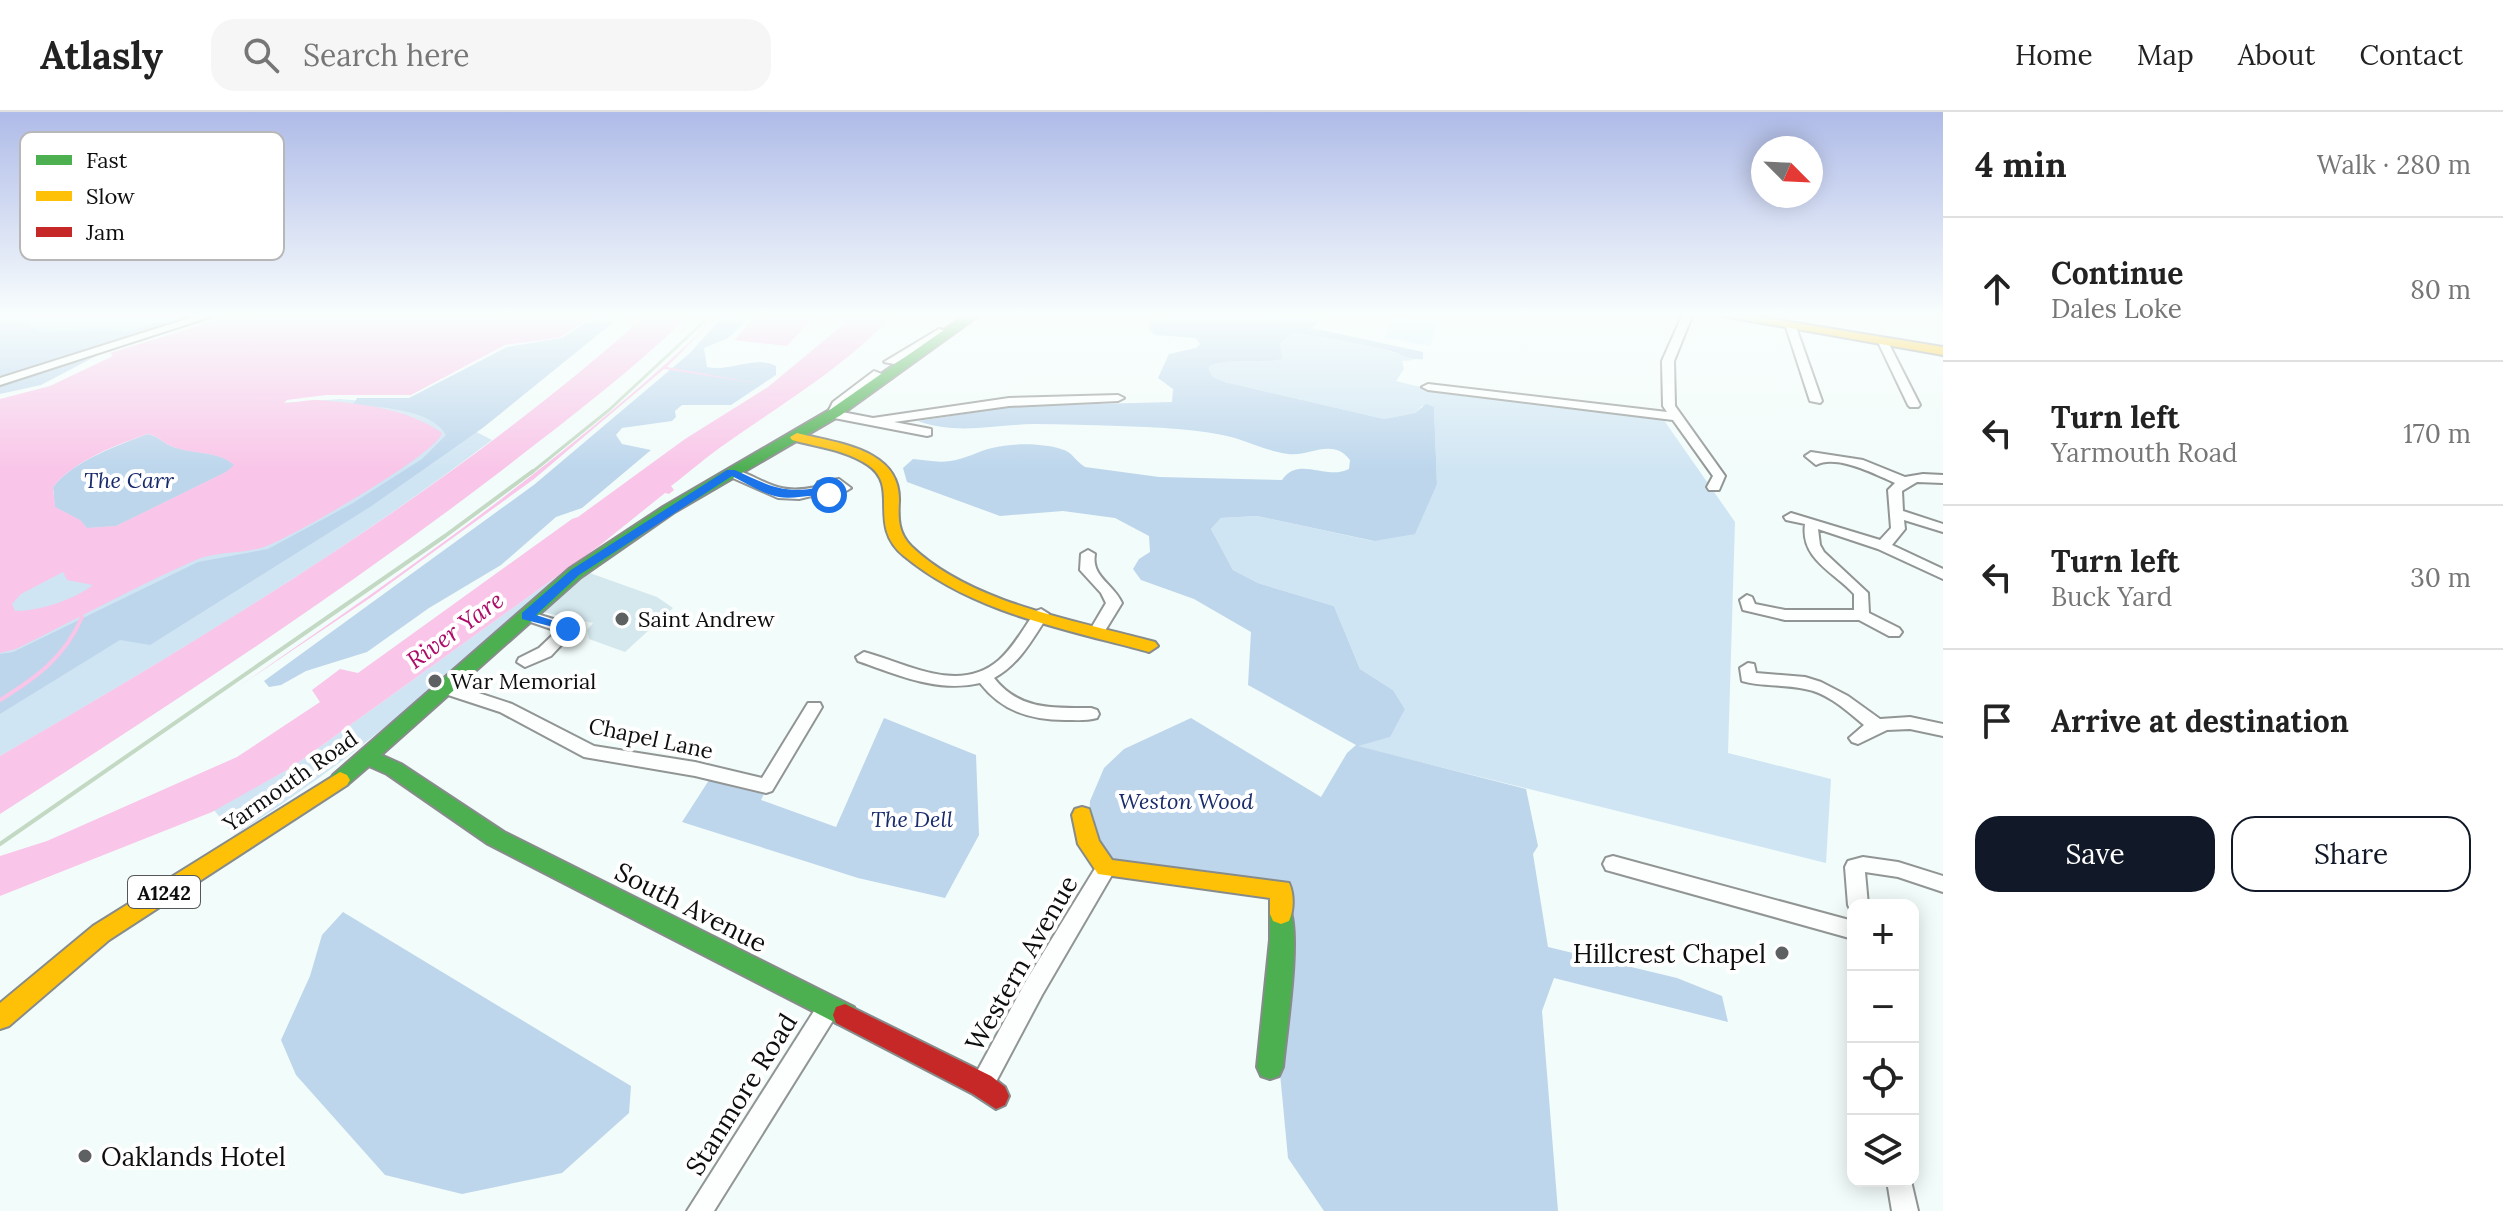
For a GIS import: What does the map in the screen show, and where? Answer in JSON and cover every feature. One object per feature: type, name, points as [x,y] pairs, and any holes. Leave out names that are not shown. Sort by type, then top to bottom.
[{"type":"street","points":[[0,382],[46,367]]},
{"type":"street","name":"Yarmouth Road","points":[[0,1018],[101,933],[302,807],[368,757],[575,573],[731,472],[797,437],[901,367]]},
{"type":"street","points":[[1657,383],[1659,367]]},
{"type":"street","points":[[1668,367],[1669,406],[1673,416],[1719,476],[1719,482],[1714,487]]},
{"type":"street","points":[[1805,367],[1816,401]]},
{"type":"street","points":[[1895,367],[1914,405]]},
{"type":"street","points":[[1431,386],[1673,416]]},
{"type":"street","points":[[870,422],[1009,402],[1118,398]]},
{"type":"street","points":[[834,413],[927,432]]},
{"type":"street","points":[[797,437],[864,458],[884,470],[893,490],[889,528],[899,544],[919,560],[970,590],[1098,630],[1120,644],[1149,646]]},
{"type":"street","points":[[1811,455],[1859,463],[1905,482],[1943,479]]},
{"type":"street","points":[[731,472],[778,494],[799,495],[821,490]]},
{"type":"street","points":[[1883,546],[1898,529],[1895,490],[1905,482]]},
{"type":"street","points":[[1898,514],[1943,528]]},
{"type":"street","points":[[1791,517],[1883,546],[1943,575]]},
{"type":"street","points":[[1812,522],[1812,542],[1816,553],[1861,593],[1862,615]]},
{"type":"street","points":[[1088,554],[1085,563],[1088,575],[1113,597],[1114,603],[1098,630]]},
{"type":"street","points":[[1748,607],[1785,615],[1862,615],[1894,632]]},
{"type":"street","points":[[864,657],[937,680],[967,680],[983,676],[1011,657],[1041,614]]},
{"type":"street","points":[[525,662],[545,652],[573,631],[527,616]]},
{"type":"street","points":[[983,676],[1007,702],[1021,710],[1091,714]]},
{"type":"street","points":[[1748,677],[1772,683],[1794,682],[1818,687],[1876,725]]},
{"type":"street","name":"Chapel Lane","points":[[445,688],[506,708],[590,752],[695,769],[766,786],[814,707]]},
{"type":"street","points":[[1858,738],[1876,725],[1911,724],[1943,730]]},
{"type":"street","name":"South Avenue","points":[[368,757],[394,769],[496,838],[989,1090]]},
{"type":"street","name":"Western Avenue","points":[[1082,815],[1092,854],[1106,868],[1281,890],[1282,940],[1270,1067]]},
{"type":"street","points":[[1613,864],[1847,928]]},
{"type":"street","points":[[1857,899],[1853,876],[1855,867],[1860,864],[1880,866],[1943,884]]},
{"type":"street","name":"Western Avenue","points":[[989,1090],[1034,988],[1106,868]]},
{"type":"street","name":"Stanmore Road","points":[[700,1211],[829,1007]]},
{"type":"street","points":[[1900,1187],[1905,1211]]},
{"type":"green space","points":[[0,367],[34,367],[0,378]]},
{"type":"green space","points":[[57,367],[75,367],[41,385],[0,394],[0,385]]},
{"type":"green space","points":[[468,367],[558,367],[484,427],[370,507],[150,645],[120,640],[0,714],[0,654],[13,652],[198,562],[268,549],[353,503],[422,459],[446,435],[439,426],[404,411],[353,405],[357,398],[409,398]]},
{"type":"green space","points":[[673,367],[776,367],[776,375],[731,405],[682,405],[675,411],[676,417],[672,421],[622,428],[616,435],[622,444],[651,450],[582,508],[556,517],[501,565],[429,608],[367,652],[306,671],[281,685],[269,687],[264,681],[535,484]]},
{"type":"green space","name":"Weston Wood","points":[[1163,367],[1210,367],[1213,377],[1225,382],[1384,419],[1415,413],[1426,404],[1434,407],[1437,484],[1415,534],[1374,541],[1257,516],[1221,518],[1211,529],[1233,570],[1258,583],[1334,606],[1360,669],[1393,690],[1405,709],[1390,737],[1358,746],[1526,789],[1538,846],[1533,854],[1548,947],[1677,978],[1722,996],[1728,1022],[1554,978],[1542,1011],[1558,1211],[1324,1211],[1288,1158],[1280,1073],[1290,889],[1103,858],[1089,822],[1090,801],[1104,768],[1124,749],[1191,718],[1321,797],[1347,753],[1356,745],[1248,685],[1251,632],[1194,599],[1141,580],[1133,569],[1139,559],[1150,552],[1149,536],[1115,518],[1063,511],[1000,516],[907,482],[903,468],[913,459],[950,461],[992,448],[1017,445],[1065,450],[1085,467],[1159,477],[1282,480],[1296,469],[1340,472],[1349,469],[1350,460],[1336,450],[1288,454],[1235,438],[1193,431],[1044,424],[946,428],[918,421],[1016,406],[1172,402],[1173,389],[1158,378]]},
{"type":"green space","points":[[1210,367],[1404,367],[1396,381],[1416,386],[1661,416],[1735,522],[1728,753],[1831,779],[1826,863],[1356,746],[1405,709],[1393,690],[1360,669],[1334,606],[1258,583],[1233,570],[1211,529],[1221,518],[1257,516],[1373,541],[1437,484],[1434,407],[1422,406],[1415,413],[1384,419],[1225,382],[1213,377]]},
{"type":"green space","points":[[340,399],[398,404],[446,416],[492,440],[312,566],[188,645],[0,756],[0,521],[283,403]]},
{"type":"green space","name":"The Carr","points":[[148,434],[171,446],[220,457],[235,465],[116,526],[87,528],[80,520],[55,507],[53,487],[72,469]]},
{"type":"green space","points":[[560,574],[564,575],[404,712],[278,807],[234,835],[214,810],[292,767]]},
{"type":"green space","name":"The Dell","points":[[884,718],[976,755],[979,835],[945,898],[858,878],[682,822],[711,777],[766,790],[761,800],[836,827]]},
{"type":"green space","points":[[343,912],[631,1086],[629,1113],[562,1173],[462,1194],[385,1175],[296,1075],[281,1040],[310,976],[322,935]]},
{"type":"shaded area","points":[[587,572],[657,597],[673,608],[625,652],[589,639],[587,630],[593,623],[538,611]]},
{"type":"water","points":[[89,367],[463,367],[411,395],[326,395],[287,400],[284,403],[316,400],[382,408],[413,418],[442,433],[434,444],[391,476],[279,540],[256,549],[198,559],[16,649],[0,653],[0,399],[50,386]],"holes":[[[148,434],[171,446],[220,457],[234,465],[226,472],[116,526],[87,528],[80,520],[55,507],[53,487],[72,469],[110,448]],[[63,572],[67,580],[93,585],[56,604],[15,611],[12,604],[21,594]]]},
{"type":"water","points":[[585,367],[631,367],[501,471],[317,605],[0,814],[0,756],[168,657],[334,552],[415,497]]},
{"type":"water","name":"River Yare","points":[[792,367],[835,367],[720,448],[671,486],[674,490],[665,493],[599,546],[292,767],[212,812],[0,896],[0,856],[47,841],[237,757],[320,702],[312,690],[340,669],[358,673],[685,439],[768,387]]},
{"type":"water","points":[[661,368],[767,385],[664,369],[534,479],[370,598],[238,687],[485,511]]},
{"type":"waterway","points":[[0,700],[26,683],[58,655],[82,617]]},
{"type":"railway","points":[[531,473],[609,410],[655,367]]},
{"type":"railway","points":[[0,844],[445,536],[533,471]]},
{"type":"traffic: fast","points":[[340,780],[575,573],[668,510],[836,412],[899,367]]},
{"type":"traffic: fast","points":[[368,757],[394,769],[496,838],[845,1015]]},
{"type":"traffic: fast","points":[[1270,1067],[1282,940],[1281,914]]},
{"type":"traffic: slow","points":[[797,437],[864,456],[882,469],[891,487],[890,518],[897,540],[933,571],[961,587],[1022,611],[1149,646]]},
{"type":"traffic: slow","points":[[0,1018],[101,933],[340,780]]},
{"type":"traffic: slow","points":[[1082,815],[1089,844],[1106,868],[1281,890],[1281,914]]},
{"type":"traffic: jam","points":[[845,1015],[982,1085],[996,1096]]},
{"type":"place","name":"Saint Andrew","points":[[622,619]]},
{"type":"place","name":"War Memorial","points":[[435,681]]},
{"type":"place","name":"Hillcrest Chapel","points":[[1782,953]]},
{"type":"place","name":"Oaklands Hotel","points":[[85,1156]]},
{"type":"route","points":[[568,629],[527,616],[575,573],[731,472],[778,494],[799,495],[821,490],[829,495]]}]
